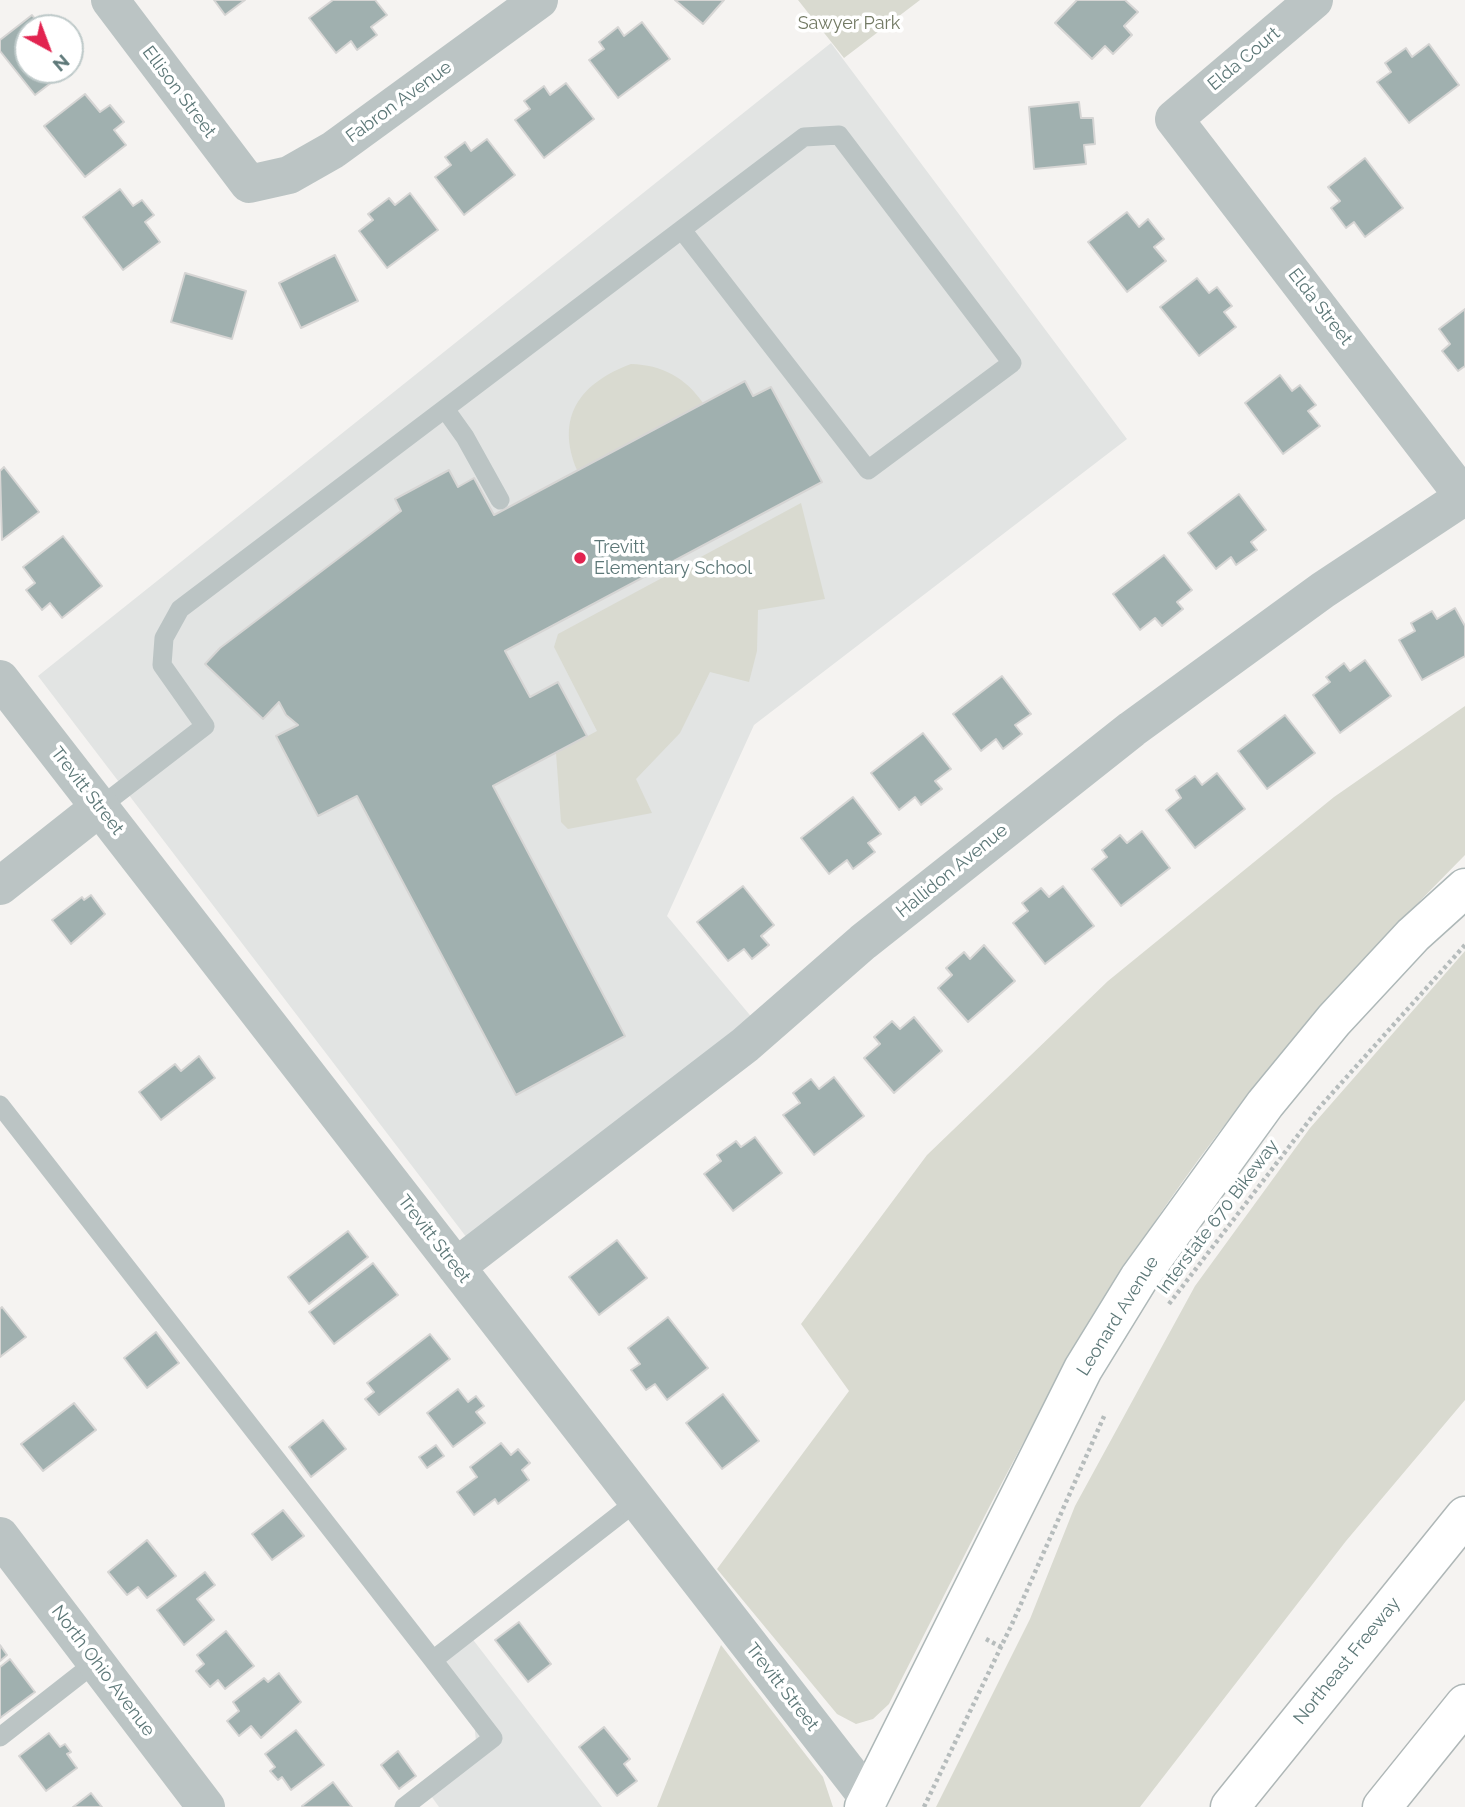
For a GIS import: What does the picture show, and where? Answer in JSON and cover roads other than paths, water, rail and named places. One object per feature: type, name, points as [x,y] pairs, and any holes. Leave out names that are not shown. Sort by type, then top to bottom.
[{"type":"main road","name":"Leonard Avenue","points":[[867,1803],[1083,1369],[1139,1278],[1257,1114],[1334,1020],[1413,935],[1465,888]]},
{"type":"main road","name":"Northeast Freeway","points":[[1230,1807],[1465,1516]]},
{"type":"main road","points":[[1382,1807],[1465,1704]]},
{"type":"street","name":"Ellison Street","points":[[110,0],[249,184]]},
{"type":"street","name":"Fabron Avenue","points":[[249,184],[289,175],[333,150],[539,0]]},
{"type":"street","name":"Elda Court","points":[[1174,119],[1314,0]]},
{"type":"street","name":"Elda Street","points":[[1174,119],[1464,496]]},
{"type":"street","name":"Hallidon Avenue","points":[[456,1267],[745,1045],[863,942],[1132,729],[1312,598],[1464,496]]},
{"type":"street","name":"Trevitt Street","points":[[0,679],[637,1500],[867,1803]]},
{"type":"street","points":[[0,886],[100,807]]},
{"type":"street","name":"North Ohio Avenue","points":[[0,1536],[206,1807]]},
{"type":"lane","points":[[100,807],[205,726],[162,664],[164,638],[180,609],[804,137],[839,135],[1012,363],[868,470],[682,230]]},
{"type":"lane","points":[[445,409],[465,437],[500,500]]},
{"type":"lane","points":[[0,1105],[493,1738],[404,1807]]},
{"type":"lane","points":[[433,1660],[637,1500]]},
{"type":"lane","points":[[0,1737],[96,1662]]},
{"type":"place","name":"Trevitt Elementary School","points":[[580,558]]},
{"type":"park label","name":"Sawyer Park","points":[[849,24]]}]
